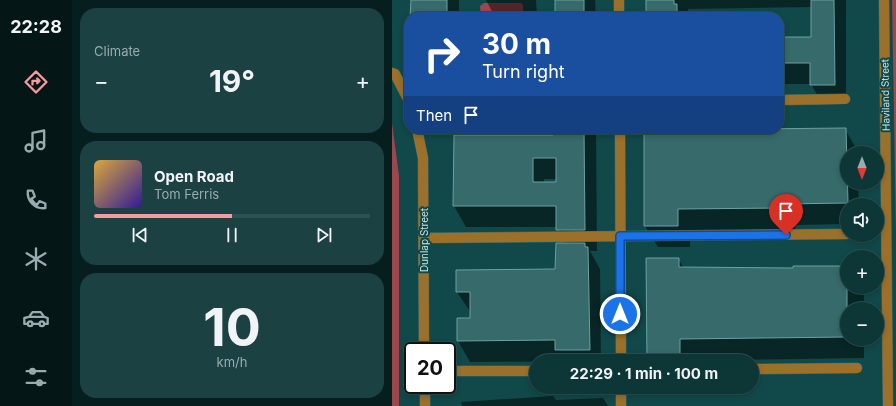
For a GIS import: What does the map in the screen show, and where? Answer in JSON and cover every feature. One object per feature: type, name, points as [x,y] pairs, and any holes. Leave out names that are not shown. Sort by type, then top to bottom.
[{"type":"street","points":[[619,0],[619,12]]},
{"type":"street","name":"Haviland Street","points":[[884,0],[888,406]]},
{"type":"street","points":[[392,73],[395,74],[404,91]]},
{"type":"street","points":[[784,100],[845,99]]},
{"type":"street","name":"Dunlap Street","points":[[418,134],[423,158],[424,342]]},
{"type":"street","points":[[620,134],[621,354]]},
{"type":"street","points":[[424,238],[840,234]]},
{"type":"street","points":[[759,369],[857,368]]},
{"type":"street","points":[[456,371],[529,370]]},
{"type":"street","points":[[425,394],[425,406]]},
{"type":"street","points":[[621,394],[621,406]]},
{"type":"shaded area","points":[[892,0],[896,0],[896,233]]},
{"type":"shaded area","points":[[484,3],[521,3],[523,5],[523,12],[481,12],[480,6]]},
{"type":"shaded area","points":[[392,123],[399,176],[399,406],[392,406]]},
{"type":"building","points":[[411,0],[447,0],[447,12],[410,12]]},
{"type":"building","points":[[555,0],[584,0],[584,12],[555,12]]},
{"type":"building","points":[[646,0],[674,0],[674,4],[677,4],[677,12],[646,12]]},
{"type":"building","points":[[811,0],[834,0],[835,85],[810,85],[810,63],[784,63],[784,37],[811,37]]},
{"type":"building","points":[[846,128],[846,146],[840,146],[840,190],[848,190],[848,198],[840,198],[840,203],[783,204],[783,208],[678,209],[678,226],[644,226],[644,134],[784,134],[784,129]]},
{"type":"building","points":[[584,134],[585,230],[556,230],[556,206],[453,206],[454,135]],"holes":[[[533,158],[556,158],[556,182],[533,182]]]},
{"type":"building","points":[[556,243],[585,243],[585,247],[588,247],[590,350],[555,350],[555,340],[457,341],[457,318],[470,318],[470,292],[456,292],[456,270],[555,269]]},
{"type":"building","points":[[646,258],[679,258],[679,267],[793,268],[793,266],[840,266],[840,294],[847,294],[847,302],[840,302],[840,337],[680,339],[680,354],[647,354]]},
{"type":"route","points":[[620,314],[620,236],[786,235]]}]
